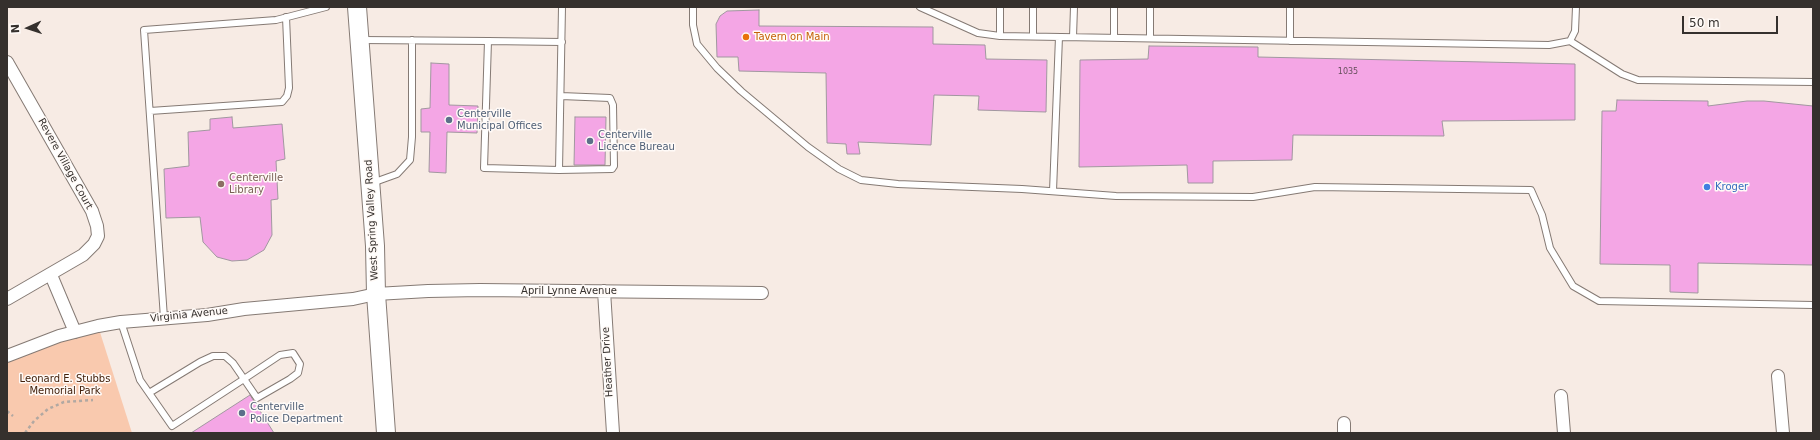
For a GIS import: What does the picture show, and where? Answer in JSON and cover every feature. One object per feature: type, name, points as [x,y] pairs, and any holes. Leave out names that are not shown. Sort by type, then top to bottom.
[{"type":"street","name":"West Spring Valley Road","points":[[357,7],[375,246],[376,294],[386,433]]},
{"type":"street","name":"Revere Village Court","points":[[7,62],[92,211],[97,226],[98,236],[89,250],[51,275],[7,299]]},
{"type":"street","points":[[51,275],[75,332]]},
{"type":"street","name":"April Lynne Avenue","points":[[376,294],[428,290],[762,293]]},
{"type":"street","name":"Heather Drive","points":[[604,291],[613,433]]},
{"type":"street","name":"Virginia Avenue","points":[[7,356],[28,347],[75,332],[121,322],[207,315],[244,309],[353,299],[376,294]]},
{"type":"street","points":[[1778,376],[1783,433]]},
{"type":"street","points":[[1561,396],[1564,433]]},
{"type":"lane","points":[[164,318],[144,30],[276,20],[326,7]]},
{"type":"lane","points":[[559,170],[562,7]]},
{"type":"lane","points":[[693,7],[693,25],[697,44],[717,68],[741,92],[808,147],[861,180],[898,184],[1053,191],[1116,196],[1253,197],[1315,187],[1532,190],[1542,215],[1550,248],[1573,286],[1599,301],[1813,305]]},
{"type":"lane","points":[[920,7],[978,34],[1000,36],[1549,46],[1570,41],[1622,74],[1638,80],[1813,82]]},
{"type":"lane","points":[[1000,7],[1000,36]]},
{"type":"lane","points":[[1033,7],[1033,36]]},
{"type":"lane","points":[[1073,37],[1074,7]]},
{"type":"lane","points":[[1114,7],[1114,38]]},
{"type":"lane","points":[[1150,7],[1150,38]]},
{"type":"lane","points":[[1290,7],[1290,41]]},
{"type":"lane","points":[[1570,41],[1575,31],[1576,7]]},
{"type":"lane","points":[[150,111],[282,102],[287,96],[289,88],[286,17]]},
{"type":"lane","points":[[1053,191],[1059,37]]},
{"type":"lane","points":[[360,40],[562,42]]},
{"type":"lane","points":[[370,184],[397,174],[410,160],[412,122],[412,40]]},
{"type":"lane","points":[[488,41],[484,168],[559,170],[612,169],[614,166],[613,105],[610,98],[561,96]]},
{"type":"lane","points":[[121,322],[140,380],[149,393],[172,426],[244,379],[280,355],[292,353],[300,364],[298,373],[257,398],[244,379],[233,363],[225,356],[213,356],[200,362],[149,393]]},
{"type":"path","points":[[25,433],[34,421],[48,409],[64,402],[93,400]]},
{"type":"path","points":[[7,411],[13,416]]},
{"type":"green space","name":"Leonard E. Stubbs Memorial Park","points":[[98,326],[132,433],[7,433],[7,356]]},
{"type":"building","points":[[759,10],[759,26],[933,27],[933,44],[985,45],[986,59],[1047,60],[1046,112],[978,110],[979,96],[934,95],[931,145],[858,142],[860,154],[847,154],[846,144],[827,143],[826,73],[739,71],[738,57],[717,57],[716,24],[720,16],[727,11]]},
{"type":"building","points":[[1149,46],[1258,47],[1258,57],[1575,64],[1575,120],[1442,121],[1444,136],[1293,135],[1292,160],[1213,161],[1213,183],[1188,183],[1187,165],[1079,167],[1080,60],[1148,59]]},
{"type":"building","name":"Centerville Municipal Offices","points":[[431,63],[449,64],[449,105],[478,106],[477,133],[447,132],[446,173],[429,172],[430,132],[421,132],[421,109],[430,108]]},
{"type":"building","name":"Kroger","points":[[1617,100],[1708,101],[1708,106],[1747,101],[1764,101],[1813,106],[1813,265],[1698,263],[1698,293],[1670,292],[1670,265],[1600,264],[1602,111],[1616,111]]},
{"type":"building","name":"Centerville Library","points":[[232,117],[233,128],[282,124],[285,159],[276,161],[278,199],[271,200],[272,235],[264,250],[247,260],[232,261],[217,257],[203,242],[200,217],[166,218],[164,169],[189,166],[188,132],[210,130],[210,119]]},
{"type":"building","name":"Centerville Licence Bureau","points":[[575,117],[606,117],[605,165],[574,165]]},
{"type":"building","name":"Centerville Police Department","points":[[250,395],[274,433],[191,433]]},
{"type":"place","name":"Tavern on Main","points":[[746,37]]},
{"type":"place","name":"Centerville Municipal Offices","points":[[449,120]]},
{"type":"place","name":"Centerville Licence Bureau","points":[[590,141]]},
{"type":"place","name":"Centerville Library","points":[[221,184]]},
{"type":"place","name":"Kroger","points":[[1707,187]]},
{"type":"place","name":"Centerville Police Department","points":[[242,413]]}]
